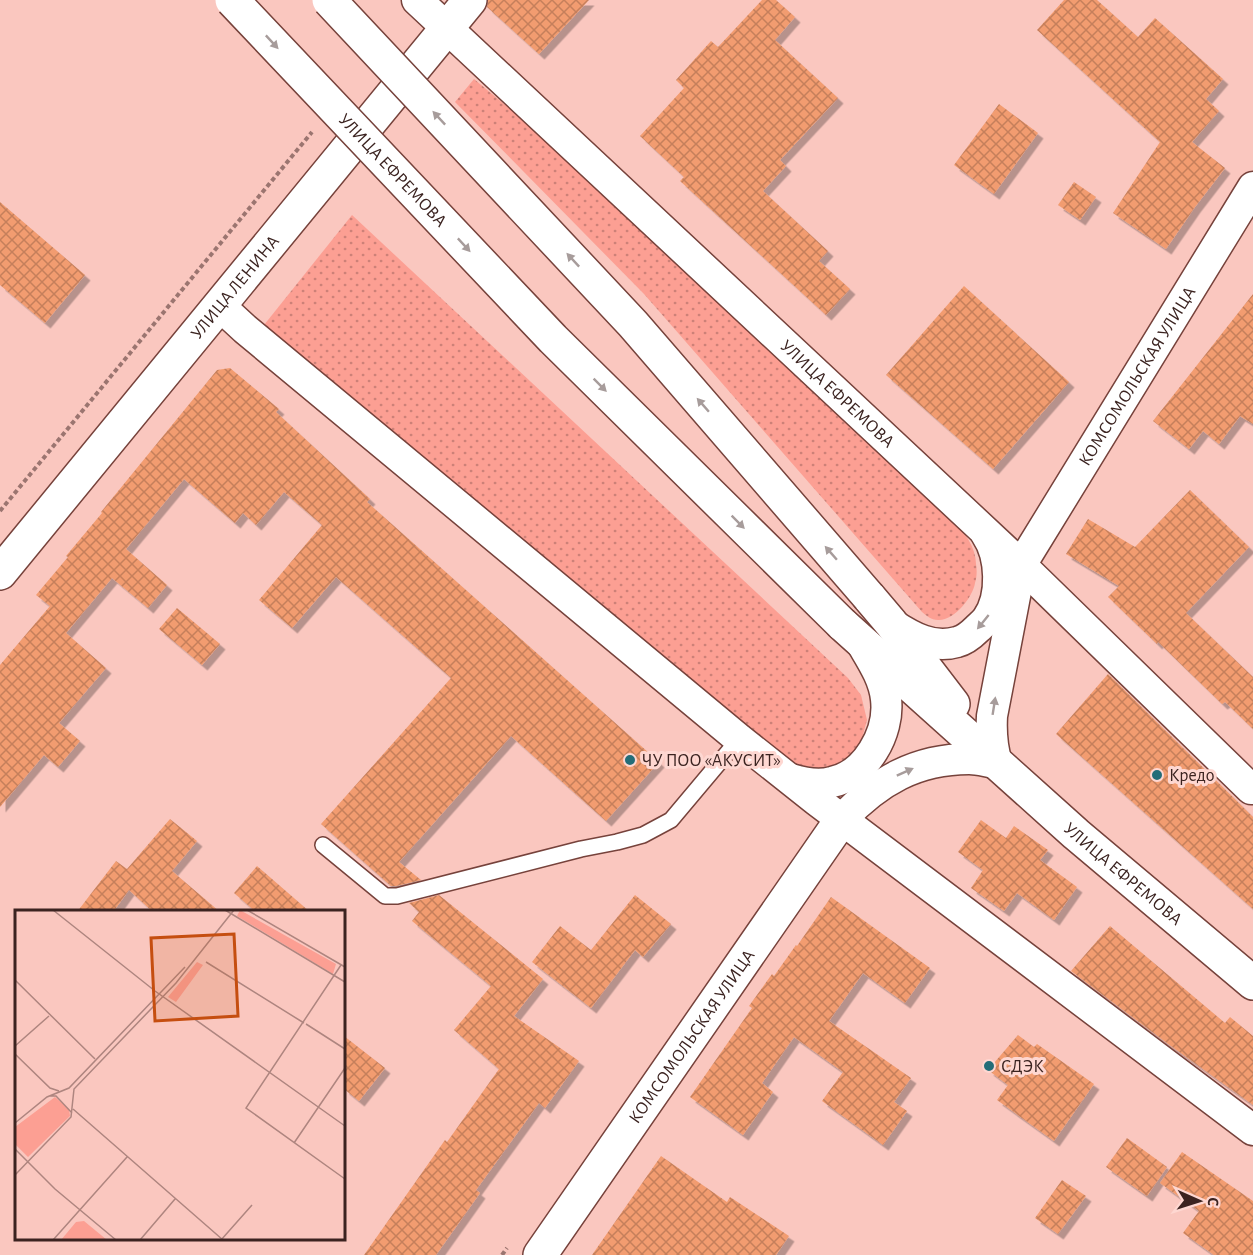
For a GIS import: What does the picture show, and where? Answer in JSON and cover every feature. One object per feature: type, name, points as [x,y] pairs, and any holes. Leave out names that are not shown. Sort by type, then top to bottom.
[{"type":"main road","name":"УЛИЦА ЕФРЕМОВА","points":[[232,0],[553,339],[851,633],[1076,834],[1253,983]]},
{"type":"main road","name":"УЛИЦА ЕФРЕМОВА","points":[[329,0],[633,324],[891,623],[997,764]]},
{"type":"main road","name":"УЛИЦА ЛЕНИНА","points":[[0,573],[470,0]]},
{"type":"main road","name":"КОМСОМОЛЬСКАЯ УЛИЦА","points":[[540,1255],[842,819]]},
{"type":"street","name":"УЛИЦА ЕФРЕМОВА","points":[[417,0],[1021,565],[1252,789]]},
{"type":"street","name":"КОМСОМОЛЬСКАЯ УЛИЦА","points":[[1021,565],[1253,187]]},
{"type":"street","points":[[219,305],[739,739],[1253,1130]]},
{"type":"street","points":[[891,623],[922,641],[940,644],[958,642],[972,634],[987,618],[995,600],[998,581],[997,560],[992,543],[982,529]]},
{"type":"street","points":[[842,819],[878,787],[906,771],[936,761],[960,759],[997,764],[992,747],[992,716],[1021,565]]},
{"type":"street","points":[[842,819],[879,742],[886,699],[879,673],[851,633]]},
{"type":"street","points":[[790,779],[821,784],[844,779],[867,759],[879,742]]},
{"type":"lane","points":[[323,845],[385,896],[398,896],[581,849],[617,842],[643,835],[671,820],[739,739]]},
{"type":"path","points":[[0,511],[313,132]]},
{"type":"shaded area","points":[[474,79],[510,109],[953,519],[972,546],[977,571],[971,595],[962,607],[950,617],[938,620],[931,619],[922,612],[644,294],[455,102]]},
{"type":"shaded area","points":[[352,215],[848,678],[861,695],[867,720],[861,742],[845,761],[825,769],[799,765],[782,755],[264,325]]},
{"type":"building","points":[[488,0],[589,0],[539,54],[487,7]]},
{"type":"building","points":[[762,0],[776,0],[795,17],[775,40],[838,98],[780,160],[786,166],[763,191],[828,251],[819,261],[850,289],[826,315],[680,181],[684,177],[640,136],[684,88],[676,80],[711,41],[718,47]]},
{"type":"building","points":[[1064,0],[1097,0],[1138,37],[1155,18],[1223,79],[1206,99],[1219,111],[1192,142],[1225,168],[1166,249],[1113,213],[1160,142],[1037,30]]},
{"type":"building","points":[[999,104],[1038,133],[994,194],[954,165]]},
{"type":"building","points":[[1074,182],[1096,197],[1080,220],[1058,205]]},
{"type":"building","points":[[0,202],[85,275],[45,323],[0,285]]},
{"type":"building","points":[[964,286],[1069,382],[993,469],[886,375]]},
{"type":"building","points":[[1253,294],[1253,424],[1240,416],[1219,444],[1203,431],[1189,449],[1153,421]]},
{"type":"building","points":[[230,368],[279,409],[276,412],[370,499],[367,502],[659,762],[606,821],[511,736],[399,862],[421,880],[391,886],[321,824],[451,678],[336,577],[292,628],[259,600],[322,525],[284,492],[256,525],[243,513],[235,523],[184,479],[126,549],[167,585],[148,608],[112,578],[66,633],[106,668],[59,723],[80,741],[58,767],[44,755],[0,807],[0,665],[50,606],[36,595],[217,370]]},
{"type":"building","points":[[1190,490],[1249,547],[1186,613],[1253,677],[1253,729],[1225,702],[1222,704],[1108,597],[1119,586],[1066,554],[1088,519],[1135,547]]},
{"type":"building","points":[[177,608],[220,644],[202,665],[159,629]]},
{"type":"building","name":"Кредо","points":[[1108,674],[1253,817],[1253,909],[1056,734]]},
{"type":"building","points":[[170,819],[197,841],[172,871],[218,910],[151,910],[129,890],[114,910],[79,910],[116,861],[127,869]]},
{"type":"building","points":[[981,820],[1006,838],[1014,826],[1048,850],[1040,860],[1077,887],[1054,920],[1017,893],[1004,911],[971,888],[983,870],[958,852]]},
{"type":"building","points":[[257,866],[308,910],[254,910],[234,893]]},
{"type":"building","points":[[439,895],[543,979],[514,1016],[579,1061],[545,1108],[539,1103],[476,1190],[480,1193],[436,1255],[364,1255],[445,1140],[447,1142],[499,1069],[454,1030],[491,986],[412,921],[419,912],[409,903]]},
{"type":"building","points":[[635,895],[671,924],[643,957],[635,950],[591,1008],[532,962],[560,926],[591,950]]},
{"type":"building","points":[[831,897],[930,968],[905,1003],[863,973],[829,1021],[911,1078],[894,1102],[907,1111],[883,1145],[822,1101],[843,1072],[794,1037],[762,1083],[773,1092],[743,1135],[690,1097],[752,1008],[749,1006],[772,974],[774,976],[797,946]]},
{"type":"building","points":[[1110,926],[1225,1023],[1230,1017],[1253,1036],[1253,1105],[1071,971]]},
{"type":"building","points":[[1018,1035],[1034,1047],[1037,1044],[1094,1084],[1054,1141],[997,1100],[1008,1085],[988,1070]]},
{"type":"building","points":[[345,1037],[385,1068],[359,1101],[345,1090]]},
{"type":"building","points":[[1127,1138],[1167,1167],[1147,1196],[1106,1167]]},
{"type":"building","points":[[1182,1152],[1253,1201],[1253,1255],[1214,1255],[1183,1233],[1199,1211],[1160,1183]]},
{"type":"building","points":[[661,1156],[727,1202],[730,1197],[789,1236],[776,1255],[592,1255]]},
{"type":"building","points":[[1062,1180],[1086,1196],[1058,1234],[1035,1218]]},
{"type":"place","name":"ЧУ ПОО «АКУСИТ»","points":[[630,760]]},
{"type":"place","name":"Кредо","points":[[1157,775]]},
{"type":"place","name":"СДЭК","points":[[989,1066]]}]
